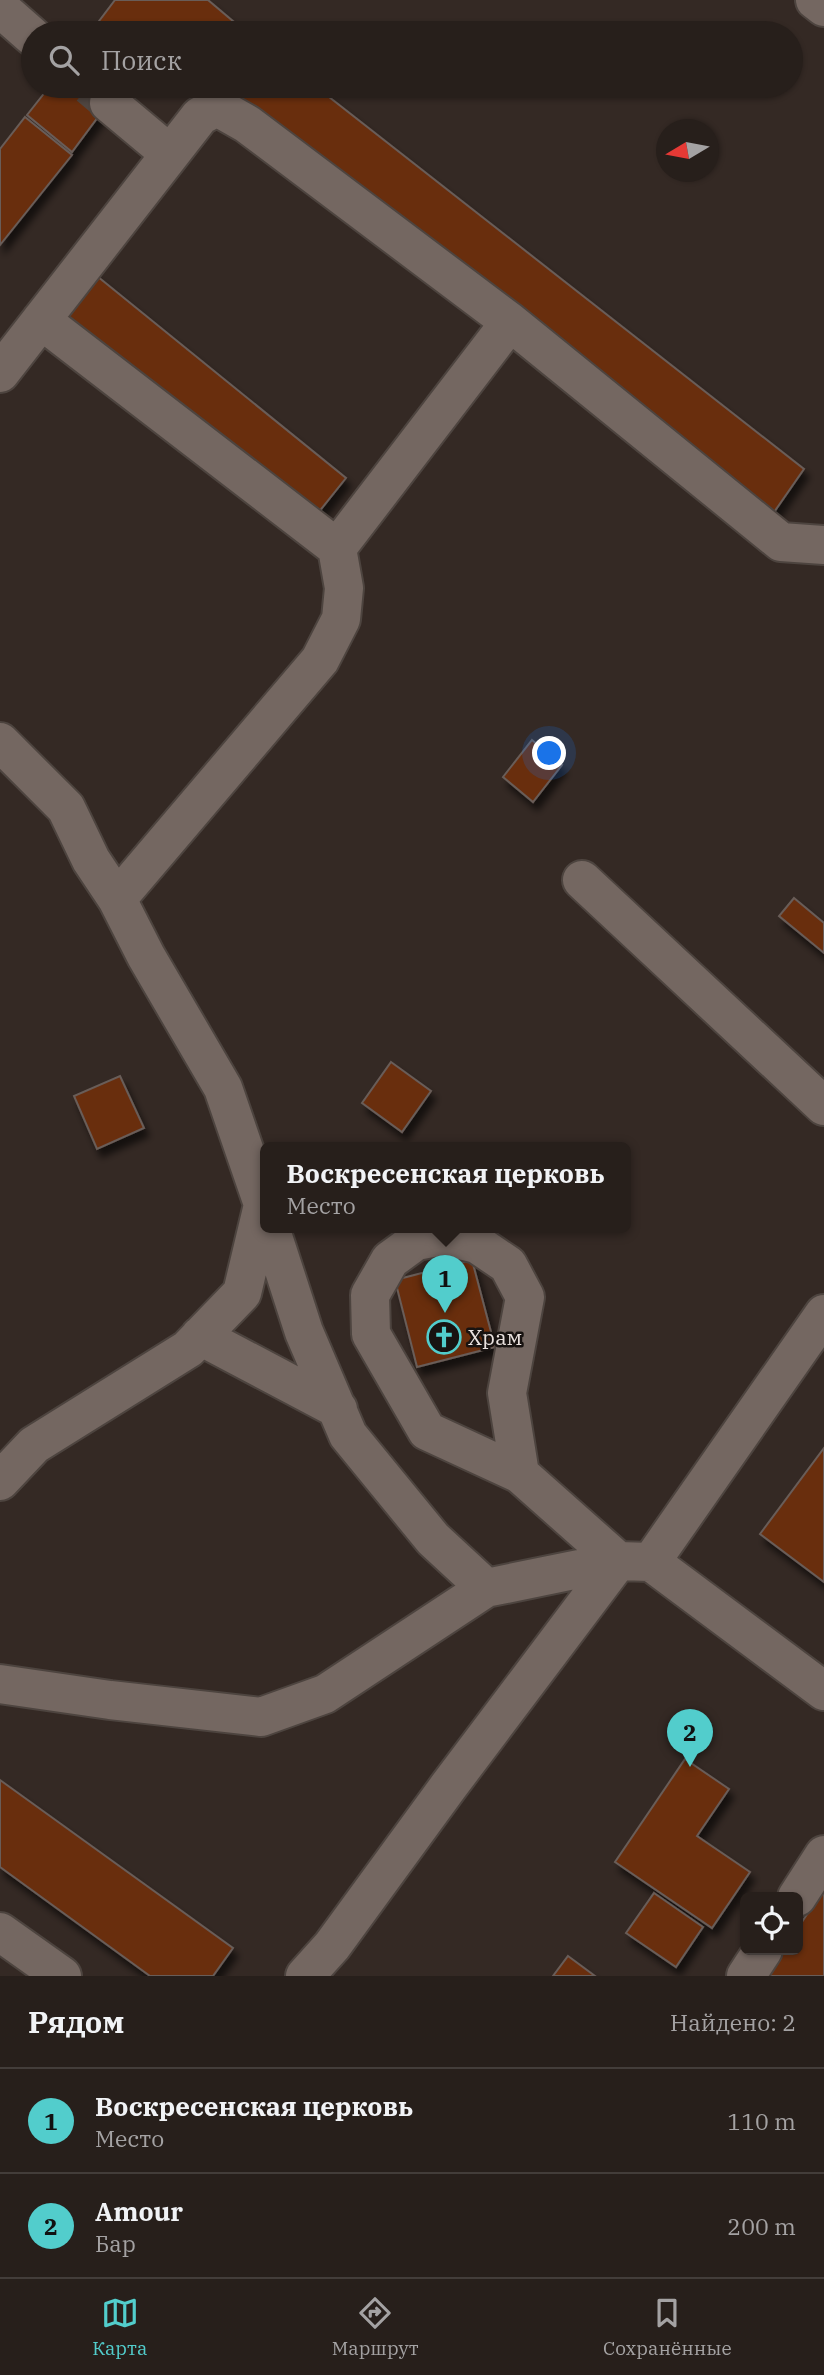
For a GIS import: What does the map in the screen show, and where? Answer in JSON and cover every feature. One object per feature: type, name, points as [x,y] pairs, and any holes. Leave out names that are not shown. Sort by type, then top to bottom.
[{"type":"street","points":[[815,0],[824,7]]},
{"type":"street","points":[[0,8],[21,26]]},
{"type":"street","points":[[109,103],[170,154]]},
{"type":"street","points":[[0,373],[170,154],[201,116],[217,107],[247,124],[510,322],[781,542],[824,545]]},
{"type":"street","points":[[41,320],[337,548],[344,588],[341,619],[320,660],[117,899]]},
{"type":"street","points":[[337,548],[510,322]]},
{"type":"street","points":[[0,742],[66,808],[91,860],[117,899],[146,956],[223,1088],[260,1196]]},
{"type":"street","points":[[582,880],[824,1106]]},
{"type":"street","points":[[0,1481],[34,1445],[188,1349],[242,1293],[260,1233]]},
{"type":"street","points":[[272,1233],[304,1332],[348,1435],[433,1539],[486,1588]]},
{"type":"street","points":[[520,1474],[507,1393],[524,1297],[508,1265],[477,1244],[443,1236],[416,1241],[390,1259],[370,1295],[371,1334],[427,1431],[520,1474],[635,1562],[824,1691]]},
{"type":"street","points":[[306,1976],[332,1946],[448,1787],[635,1562],[824,1314]]},
{"type":"street","points":[[200,1336],[338,1409]]},
{"type":"street","points":[[0,1684],[261,1717],[325,1694],[486,1588],[635,1562]]},
{"type":"street","points":[[800,1892],[824,1855]]},
{"type":"street","points":[[0,1932],[62,1976]]},
{"type":"street","points":[[746,1976],[760,1955]]},
{"type":"building","points":[[115,0],[208,0],[233,21],[99,21]]},
{"type":"building","points":[[40,98],[112,98],[72,152],[27,115]]},
{"type":"building","points":[[241,98],[330,98],[804,469],[770,518]]},
{"type":"building","points":[[25,117],[72,155],[0,245],[0,149]]},
{"type":"building","points":[[92,272],[346,478],[310,523],[55,317]]},
{"type":"building","points":[[532,740],[562,765],[533,802],[503,777]]},
{"type":"building","points":[[794,898],[824,923],[824,953],[779,916]]},
{"type":"building","points":[[391,1062],[431,1091],[402,1132],[362,1103]]},
{"type":"building","points":[[120,1076],[144,1128],[97,1149],[74,1096]]},
{"type":"building","points":[[472,1260],[495,1347],[417,1367],[395,1280]]},
{"type":"building","points":[[824,1448],[824,1582],[760,1534]]},
{"type":"building","points":[[685,1759],[729,1789],[697,1836],[750,1872],[712,1928],[615,1862]]},
{"type":"building","points":[[0,1780],[233,1948],[213,1976],[150,1976],[0,1867]]},
{"type":"building","points":[[654,1893],[703,1927],[676,1967],[626,1933]]},
{"type":"building","points":[[821,1893],[824,1894],[824,1976],[765,1976],[780,1955],[803,1955],[803,1920]]},
{"type":"building","points":[[568,1956],[595,1976],[553,1976]]},
{"type":"tunnel","points":[[103,98],[109,103]]},
{"type":"place","name":"Воскресенская церковь","points":[[445,1313]]},
{"type":"place","name":"Храм","points":[[444,1337]]},
{"type":"place","name":"Amour","points":[[690,1767]]}]
